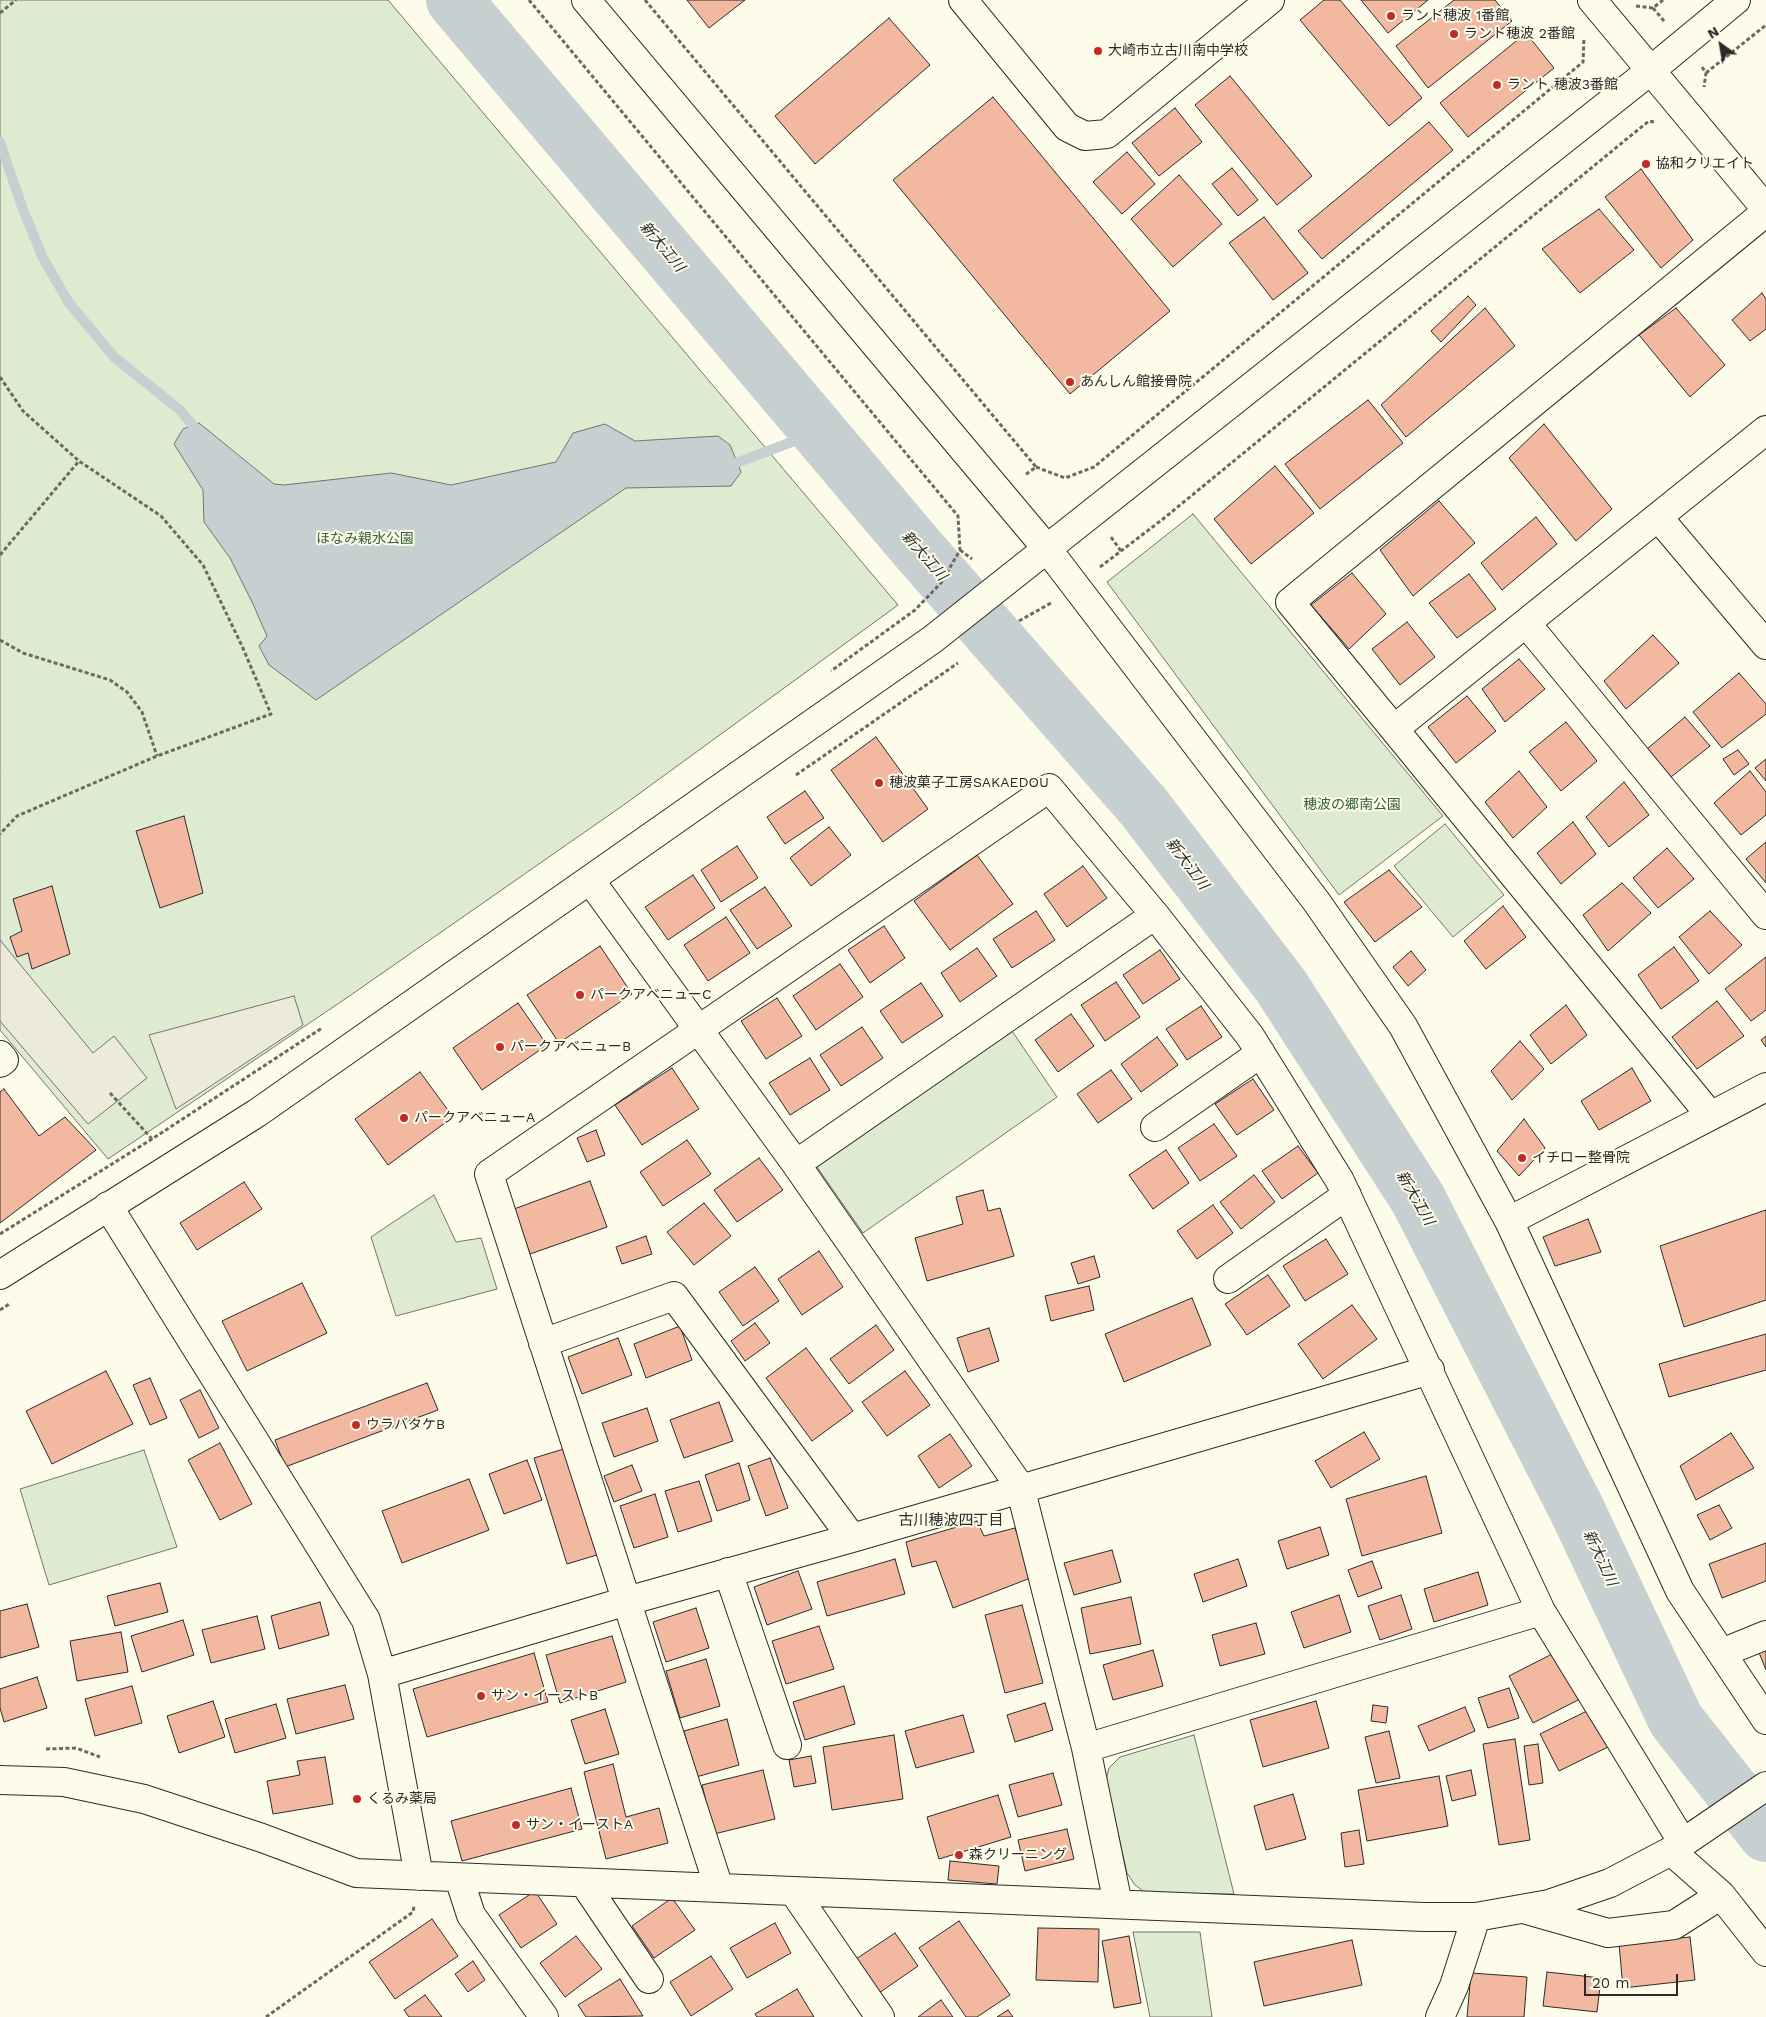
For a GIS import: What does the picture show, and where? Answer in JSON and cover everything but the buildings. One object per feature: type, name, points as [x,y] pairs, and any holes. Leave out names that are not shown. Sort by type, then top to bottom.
[{"type":"street","points":[[586,0],[1048,550],[1316,901],[1398,1018],[1510,1221],[1680,1591],[1766,1720]]},
{"type":"street","points":[[963,0],[1067,127],[1085,136],[1107,134],[1270,0]]},
{"type":"street","points":[[1592,0],[1766,211],[1290,602],[1710,1115]]},
{"type":"street","points":[[0,1275],[257,1112],[933,639],[1048,550],[1650,71],[1736,0]]},
{"type":"street","points":[[1394,729],[1766,430]]},
{"type":"street","points":[[1658,517],[1765,641]]},
{"type":"street","points":[[1526,623],[1766,915]]},
{"type":"street","points":[[719,1888],[489,1174],[1048,788],[1156,914],[1262,1053],[1340,1181],[1541,1611],[1686,1841],[1722,1895],[1766,1952]]},
{"type":"street","points":[[590,880],[796,1164],[1020,1487],[1086,1748],[1118,1904]]},
{"type":"street","points":[[796,1164],[1156,914]]},
{"type":"street","points":[[1155,1127],[1262,1053]]},
{"type":"street","points":[[0,1055],[4,1060],[0,1063]]},
{"type":"street","points":[[1510,1221],[1766,1087]]},
{"type":"street","points":[[1228,1279],[1347,1195]]},
{"type":"street","points":[[108,1206],[366,1620],[382,1674],[419,1876]]},
{"type":"street","points":[[543,1343],[674,1296],[852,1538]]},
{"type":"street","points":[[382,1674],[627,1601],[852,1538],[1020,1487],[1430,1370]]},
{"type":"street","points":[[728,1572],[787,1745]]},
{"type":"street","points":[[1086,1748],[1541,1611]]},
{"type":"street","points":[[1722,1653],[1766,1635]]},
{"type":"street","points":[[0,1780],[64,1782],[144,1799],[262,1838],[356,1873],[794,1892],[1476,1917],[1550,1904],[1610,1883],[1686,1841],[1766,1786]]},
{"type":"street","points":[[459,1878],[471,1914],[544,2017]]},
{"type":"street","points":[[584,1883],[648,1980]]},
{"type":"street","points":[[794,1892],[879,2017]]},
{"type":"street","points":[[1522,1909],[1608,1932],[1674,1925],[1722,1895]]},
{"type":"street","points":[[1440,2017],[1454,1986],[1476,1917]]},
{"type":"path","points":[[0,13],[16,0]]},
{"type":"path","points":[[529,0],[958,516],[960,550],[941,582],[915,610]]},
{"type":"path","points":[[644,0],[1036,467],[1065,478],[1094,467],[1583,62],[1585,33]]},
{"type":"path","points":[[1653,8],[1663,0]]},
{"type":"path","points":[[1629,5],[1653,8],[1666,24]]},
{"type":"path","points":[[1704,89],[1706,72],[1766,24]]},
{"type":"path","points":[[1697,61],[1706,72]]},
{"type":"path","points":[[1100,566],[1121,551],[1634,133],[1650,121],[1660,122]]},
{"type":"path","points":[[0,377],[23,411],[79,461],[161,516],[203,565],[242,646],[271,714],[157,756],[18,816],[0,834]]},
{"type":"path","points":[[0,555],[79,461]]},
{"type":"path","points":[[1024,476],[1036,467]]},
{"type":"path","points":[[1111,538],[1121,551]]},
{"type":"path","points":[[960,550],[972,559]]},
{"type":"path","points":[[1019,620],[1056,600]]},
{"type":"path","points":[[0,640],[23,653],[110,680],[127,692],[142,712],[157,756]]},
{"type":"path","points":[[0,1234],[152,1139],[110,1093]]},
{"type":"path","points":[[266,2017],[413,1912],[419,1876]]},
{"type":"green space","name":"ほなみ親水公園","points":[[0,0],[388,0],[898,605],[625,804],[348,997],[108,1159],[0,1030]]},
{"type":"green space","name":"穂波の郷南公園","points":[[1193,514],[1443,816],[1339,895],[1107,582]]},
{"type":"green space","points":[[1445,824],[1504,895],[1453,937],[1394,866]]},
{"type":"green space","points":[[1012,1031],[1057,1097],[863,1233],[817,1167]]},
{"type":"green space","points":[[434,1195],[456,1242],[481,1238],[497,1289],[396,1316],[371,1237]]},
{"type":"green space","points":[[144,1450],[177,1547],[49,1585],[20,1489]]},
{"type":"green space","points":[[1194,1735],[1234,1894],[1146,1893],[1135,1885],[1127,1873],[1106,1780],[1109,1768],[1120,1757]]},
{"type":"green space","points":[[1133,1932],[1200,1932],[1212,2017],[1150,2017]]},
{"type":"shaded area","points":[[199,423],[274,484],[284,485],[391,473],[451,485],[556,462],[573,433],[605,424],[635,441],[718,436],[730,445],[741,472],[731,486],[626,488],[316,700],[269,665],[259,646],[267,636],[253,604],[230,558],[204,522],[203,490],[174,444],[183,429]]},
{"type":"shaded area","points":[[0,940],[93,1053],[114,1036],[147,1078],[88,1124],[0,1021]]},
{"type":"shaded area","points":[[294,996],[303,1025],[176,1109],[149,1035]]},
{"type":"waterway","name":"新大江川","points":[[454,0],[917,548],[1143,806],[1281,986],[1418,1199],[1577,1510],[1676,1720],[1766,1834]]},
{"type":"waterway","points":[[0,142],[22,207],[43,258],[69,303],[114,357],[180,410],[201,435]]},
{"type":"waterway","points":[[724,463],[736,463],[818,432]]},
{"type":"place","name":"ラント穂波 1番館","points":[[1391,16]]},
{"type":"place","name":"ラント穂波 2番館","points":[[1454,34]]},
{"type":"place","name":"大崎市立古川南中学校","points":[[1098,51]]},
{"type":"place","name":"ラント 穂波3番館","points":[[1497,85]]},
{"type":"place","name":"協和クリエイト","points":[[1646,164]]},
{"type":"place","name":"あんしん館接骨院","points":[[1070,382]]},
{"type":"place","name":"穂波菓子工房SAKAEDOU","points":[[879,783]]},
{"type":"place","name":"パークアベニューC","points":[[580,995]]},
{"type":"place","name":"パークアベニューB","points":[[500,1047]]},
{"type":"place","name":"パークアベニューA","points":[[404,1118]]},
{"type":"place","name":"イチロー整骨院","points":[[1522,1158]]},
{"type":"place","name":"ウラバタケB","points":[[356,1425]]},
{"type":"place","name":"サン・イーストB","points":[[481,1696]]},
{"type":"place","name":"くるみ薬局","points":[[357,1799]]},
{"type":"place","name":"サン・イーストA","points":[[516,1825]]},
{"type":"place","name":"森クリーニング","points":[[959,1855]]},
{"type":"district","name":"古川穂波四丁目","points":[[951,1521]]}]
